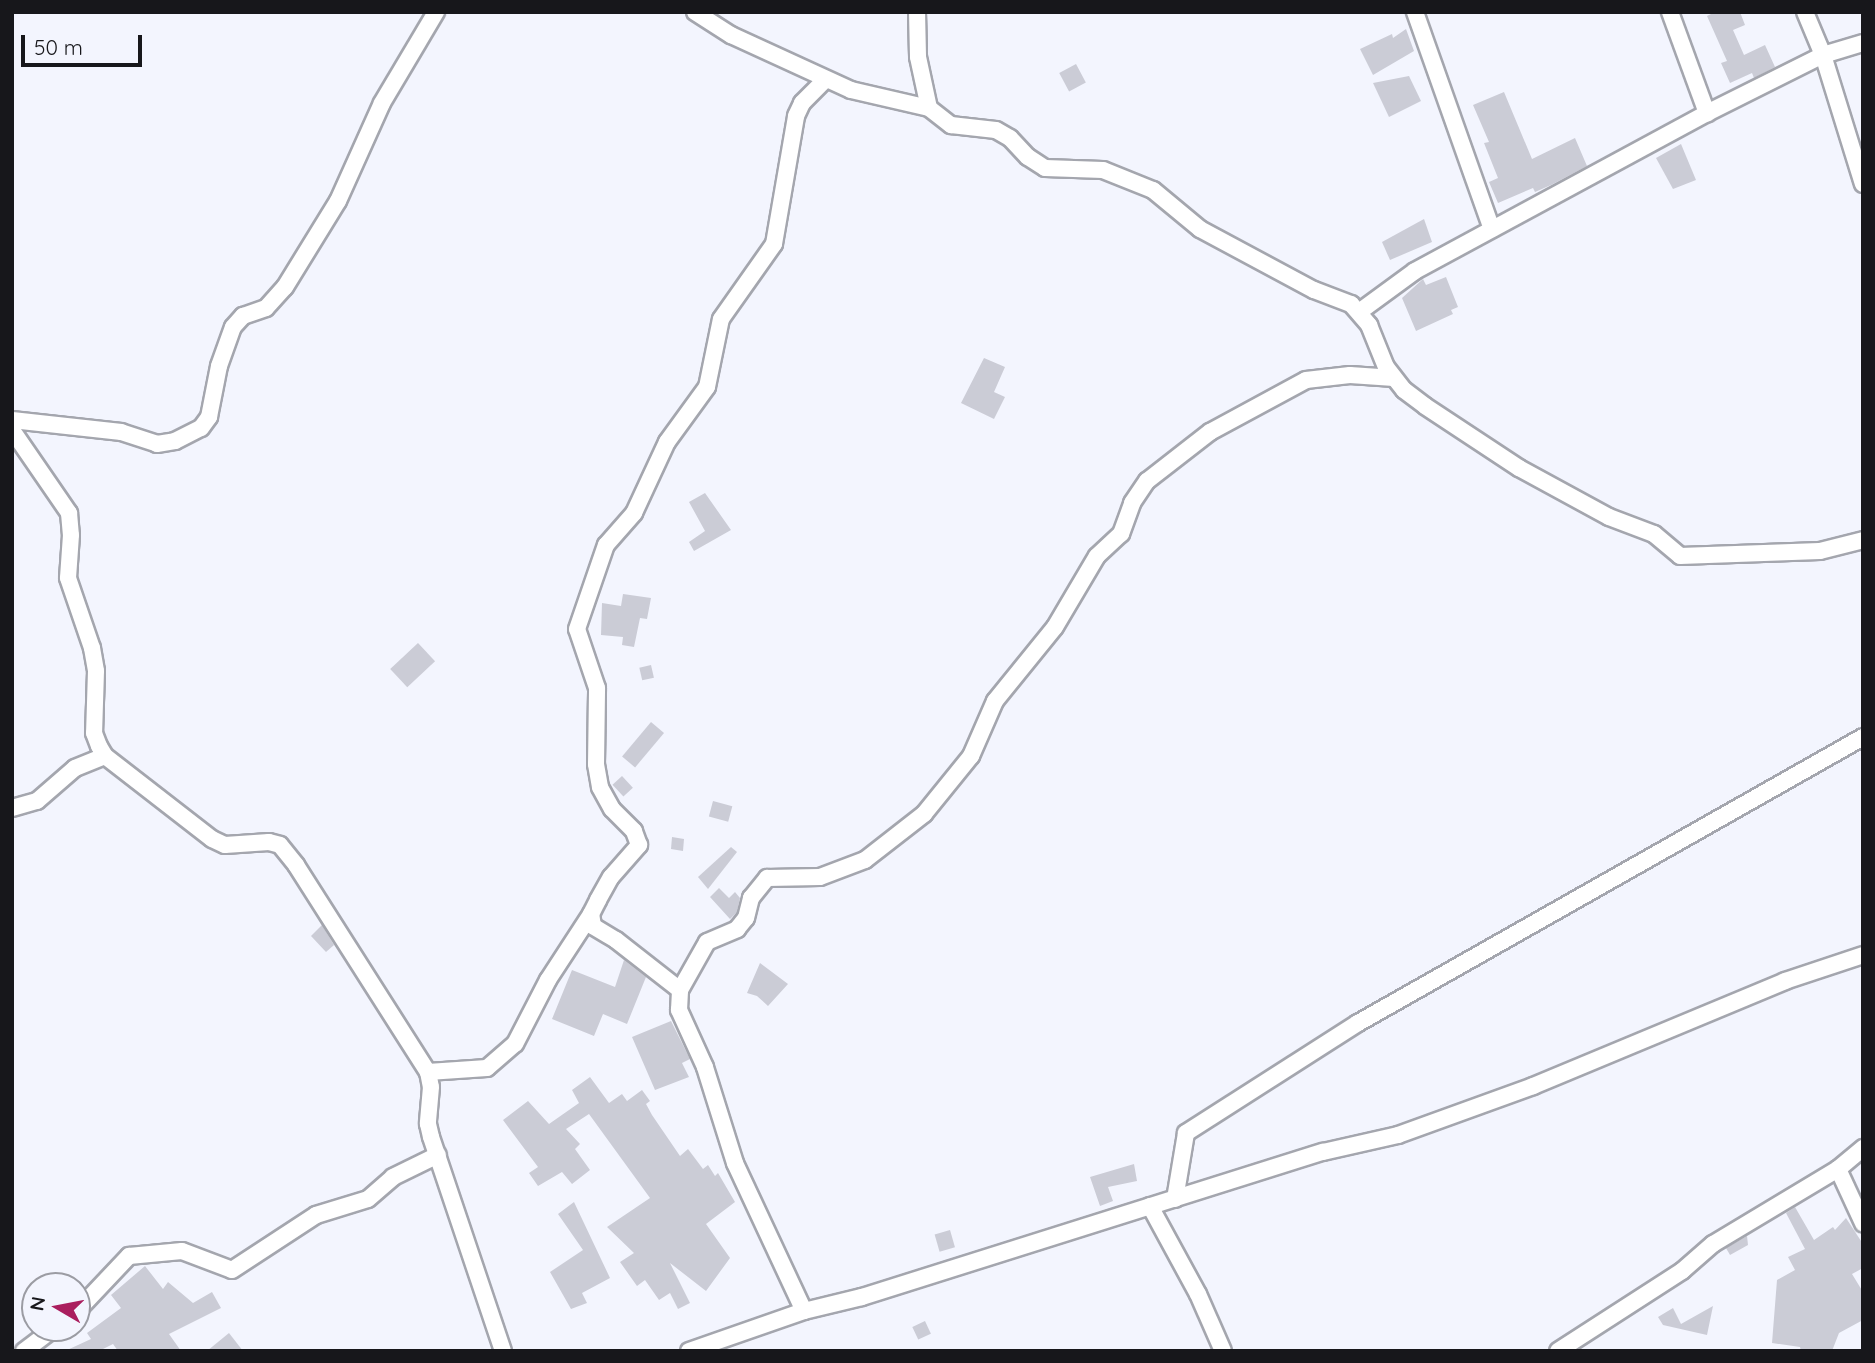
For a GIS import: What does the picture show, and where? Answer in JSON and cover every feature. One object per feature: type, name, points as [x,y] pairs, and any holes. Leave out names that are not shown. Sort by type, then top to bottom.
[{"type":"street","points":[[12,420],[121,432],[157,443],[175,441],[201,428],[209,417],[219,366],[233,327],[243,316],[266,308],[285,288],[338,201],[382,103],[436,12]]},
{"type":"street","points":[[695,12],[731,35],[825,80],[851,90],[929,108]]},
{"type":"street","points":[[917,12],[918,57],[929,108],[936,117],[951,125],[996,130],[1010,138],[1028,158],[1045,168],[1103,170],[1153,191],[1200,229],[1314,290],[1351,304],[1369,325],[1386,367],[1394,378],[1425,406],[1519,468],[1600,513],[1654,534],[1680,555],[1820,551],[1847,541],[1863,540]]},
{"type":"street","points":[[1415,12],[1492,229]]},
{"type":"street","points":[[1670,12],[1707,113]]},
{"type":"street","points":[[1805,12],[1823,55],[1863,183]]},
{"type":"street","points":[[1359,312],[1415,271],[1707,113],[1823,55],[1863,43]]},
{"type":"street","points":[[428,1072],[487,1068],[515,1044],[548,980],[591,914],[611,877],[639,845],[634,831],[612,809],[600,788],[596,764],[597,688],[578,629],[606,545],[634,513],[667,442],[707,387],[720,319],[774,244],[796,117],[802,103],[825,80]]},
{"type":"street","points":[[804,1311],[735,1163],[705,1067],[679,1010],[680,990],[707,942],[737,929],[746,918],[751,898],[767,878],[820,877],[865,860],[924,814],[971,756],[995,701],[1055,627],[1097,556],[1121,534],[1132,503],[1147,481],[1210,432],[1306,380],[1350,375],[1394,378]]},
{"type":"street","points":[[12,430],[69,513],[71,535],[68,578],[92,648],[96,670],[94,733],[105,756],[212,839],[238,846],[269,842],[286,851],[428,1072],[431,1087],[428,1124],[503,1351]]},
{"type":"street","points":[[1175,1199],[1186,1133],[1358,1023],[1863,737]]},
{"type":"street","points":[[12,807],[37,801],[75,768],[105,756]]},
{"type":"street","points":[[591,914],[593,926],[616,940],[680,990]]},
{"type":"street","points":[[693,1350],[804,1311],[862,1297],[1324,1152],[1398,1135],[1533,1086],[1785,981],[1863,955]]},
{"type":"street","points":[[1558,1351],[1682,1271],[1713,1244],[1838,1169],[1863,1148]]},
{"type":"street","points":[[91,1296],[130,1256],[182,1251],[232,1270],[316,1215],[369,1199],[393,1177],[438,1156]]},
{"type":"street","points":[[1838,1169],[1863,1223]]},
{"type":"street","points":[[1150,1206],[1198,1294],[1223,1351]]},
{"type":"building","points":[[1715,12],[1740,12],[1745,25],[1733,30],[1744,55],[1765,45],[1775,67],[1754,78],[1752,73],[1730,83],[1721,63],[1727,61],[1707,16]]},
{"type":"building","points":[[1406,29],[1414,51],[1373,75],[1360,49],[1392,34],[1393,38]]},
{"type":"building","points":[[1076,64],[1086,83],[1069,91],[1059,73]]},
{"type":"building","points":[[1409,76],[1421,101],[1389,117],[1373,83]]},
{"type":"building","points":[[1504,92],[1532,159],[1575,138],[1587,166],[1535,192],[1533,188],[1498,203],[1489,182],[1498,178],[1484,143],[1489,142],[1473,105]]},
{"type":"building","points":[[1681,144],[1696,180],[1673,189],[1656,158]]},
{"type":"building","points":[[1424,219],[1432,242],[1390,260],[1382,242]]},
{"type":"building","points":[[1446,277],[1458,307],[1451,310],[1453,314],[1416,331],[1402,298],[1423,279],[1426,285]]},
{"type":"building","points":[[984,358],[1005,367],[994,392],[1005,397],[994,419],[961,403]]},
{"type":"building","points":[[705,493],[731,530],[694,551],[689,542],[705,531],[689,502]]},
{"type":"building","points":[[623,594],[651,598],[647,619],[640,618],[634,647],[622,645],[623,637],[601,635],[602,603],[621,606]]},
{"type":"building","points":[[418,643],[435,661],[407,687],[390,669]]},
{"type":"building","points":[[651,665],[654,678],[642,680],[639,668]]},
{"type":"building","points":[[651,722],[664,733],[635,767],[622,756]]},
{"type":"building","points":[[622,776],[633,788],[623,797],[612,785]]},
{"type":"building","points":[[713,801],[732,806],[728,822],[709,816]]},
{"type":"building","points":[[672,837],[684,839],[683,851],[671,849]]},
{"type":"building","points":[[731,847],[737,852],[708,889],[698,877]]},
{"type":"building","points":[[719,888],[729,898],[735,892],[740,898],[737,912],[730,919],[710,897]]},
{"type":"building","points":[[322,925],[334,945],[326,952],[311,936]]},
{"type":"building","points":[[624,960],[646,977],[627,1024],[603,1014],[594,1036],[552,1019],[572,970],[615,987]]},
{"type":"building","points":[[760,963],[788,984],[768,1006],[757,996],[747,993]]},
{"type":"building","points":[[671,1021],[690,1059],[682,1063],[689,1077],[655,1090],[632,1037]]},
{"type":"building","points":[[590,1077],[609,1103],[622,1094],[627,1101],[642,1090],[650,1101],[646,1104],[652,1115],[680,1156],[688,1149],[703,1169],[708,1165],[715,1176],[718,1173],[735,1202],[706,1224],[730,1258],[706,1291],[670,1263],[690,1303],[678,1309],[670,1293],[659,1300],[645,1280],[637,1286],[620,1262],[634,1253],[607,1227],[650,1198],[589,1114],[566,1129],[580,1144],[575,1149],[590,1170],[572,1184],[562,1172],[538,1186],[529,1173],[538,1167],[503,1120],[528,1101],[549,1124],[579,1103],[572,1090]]},
{"type":"building","points":[[1134,1164],[1137,1181],[1108,1187],[1113,1201],[1100,1206],[1090,1177]]},
{"type":"building","points":[[574,1202],[610,1278],[582,1293],[587,1303],[571,1309],[550,1272],[583,1250],[558,1214]]},
{"type":"building","points":[[1795,1207],[1814,1240],[1833,1227],[1835,1230],[1846,1218],[1863,1244],[1863,1268],[1852,1274],[1863,1292],[1863,1320],[1839,1333],[1832,1351],[1801,1351],[1800,1347],[1772,1343],[1777,1280],[1795,1270],[1788,1257],[1805,1249],[1786,1213]]},
{"type":"building","points":[[950,1230],[955,1247],[940,1252],[935,1234]]},
{"type":"building","points":[[1747,1236],[1748,1245],[1730,1255],[1726,1248]]},
{"type":"building","points":[[145,1266],[163,1289],[168,1282],[193,1303],[212,1292],[221,1308],[169,1334],[181,1351],[118,1351],[113,1344],[99,1351],[65,1351],[84,1342],[91,1342],[91,1330],[121,1308],[111,1295]]},
{"type":"building","points":[[1713,1306],[1707,1335],[1663,1325],[1658,1317],[1673,1308],[1681,1324]]},
{"type":"building","points":[[925,1321],[931,1334],[918,1340],[912,1327]]},
{"type":"building","points":[[229,1333],[243,1351],[207,1351]]}]
